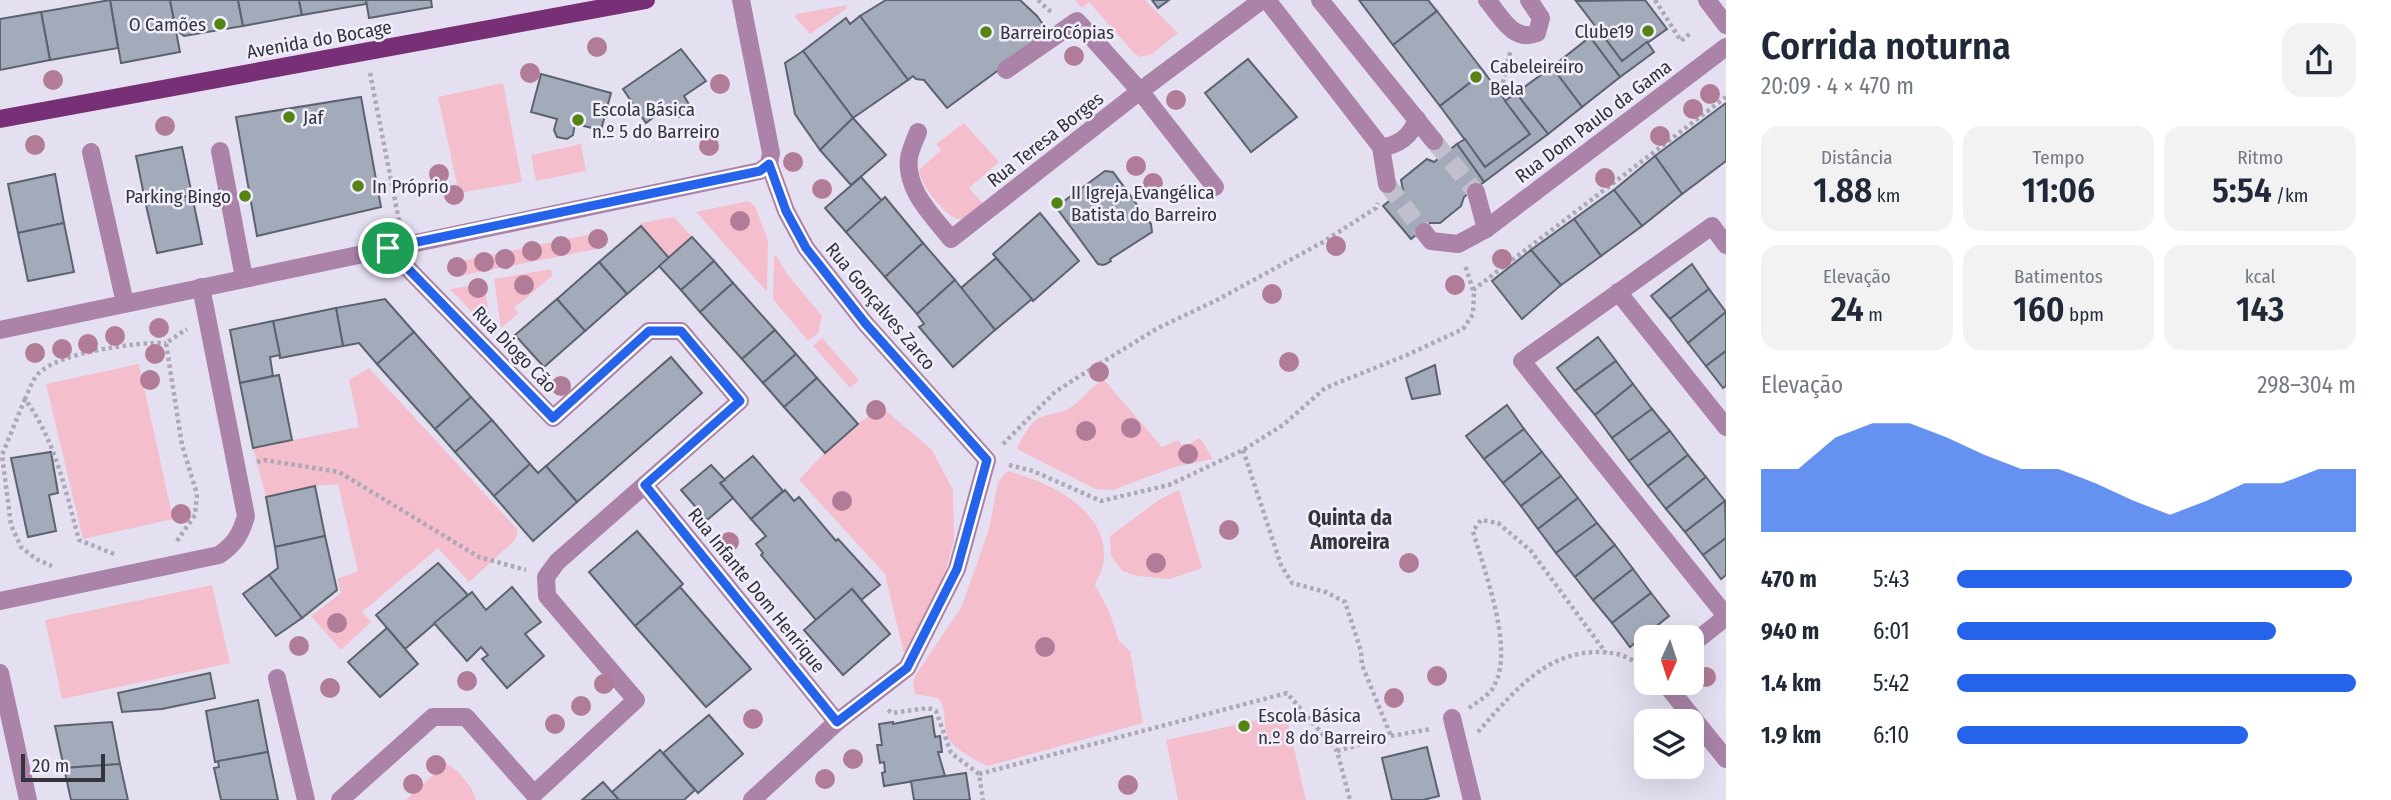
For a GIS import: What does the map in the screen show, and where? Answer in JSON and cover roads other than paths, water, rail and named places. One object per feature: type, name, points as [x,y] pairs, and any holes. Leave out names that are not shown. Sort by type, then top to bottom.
[{"type":"main road","name":"Avenida do Bocage","points":[[0,119],[646,0]]},
{"type":"street","points":[[0,330],[760,171],[769,164],[771,153],[741,0]]},
{"type":"street","points":[[1264,0],[1381,147],[1387,184]]},
{"type":"street","name":"Rua Teresa Borges","points":[[918,132],[909,157],[909,173],[914,190],[951,239],[1140,91],[1264,0]]},
{"type":"street","points":[[1320,0],[1434,141]]},
{"type":"street","points":[[1487,0],[1515,34],[1528,37],[1536,33],[1541,18],[1529,0]]},
{"type":"street","points":[[1707,0],[1726,25]]},
{"type":"street","points":[[1006,70],[1077,20],[1140,91],[1215,187]]},
{"type":"street","name":"Rua Dom Paulo da Gama","points":[[1424,232],[1431,241],[1458,244],[1486,229],[1726,47]]},
{"type":"street","points":[[1381,147],[1391,147],[1406,137],[1413,131],[1417,119]]},
{"type":"street","points":[[220,151],[244,278]]},
{"type":"street","points":[[91,152],[125,303]]},
{"type":"street","name":"Rua Gonçalves Zarco","points":[[769,164],[786,211],[806,248],[865,323],[987,460],[957,569],[907,668],[837,722]]},
{"type":"street","points":[[1476,192],[1486,229]]},
{"type":"street","points":[[1704,634],[1726,617],[1522,360],[1712,226],[1726,245]]},
{"type":"street","name":"Rua Diogo Cão","points":[[396,246],[553,418],[649,331],[681,331],[740,401],[645,485]]},
{"type":"street","points":[[0,601],[219,555],[233,545],[242,532],[246,516],[201,287]]},
{"type":"street","points":[[1618,292],[1726,427]]},
{"type":"street","points":[[340,800],[433,717],[466,717],[534,797],[636,700],[547,596],[547,577],[557,562],[645,485]]},
{"type":"street","name":"Rua Infante Dom Henrique","points":[[645,485],[837,722]]},
{"type":"street","points":[[0,673],[28,800]]},
{"type":"street","points":[[277,678],[306,800]]},
{"type":"street","points":[[1674,695],[1726,759]]},
{"type":"street","points":[[1452,718],[1472,800]]},
{"type":"street","points":[[752,800],[837,722]]},
{"type":"tunnel","points":[[1434,141],[1476,192]]},
{"type":"tunnel","points":[[1387,184],[1424,232]]},
{"type":"place","name":"O Camões","points":[[220,24]]},
{"type":"place","name":"Clube19","points":[[1648,31]]},
{"type":"place","name":"BarreiroCópias","points":[[986,32]]},
{"type":"place","name":"Cabeleireiro Bela","points":[[1476,77]]},
{"type":"place","name":"Jaf","points":[[289,117]]},
{"type":"place","name":"Escola Básica n.º 5 do Barreiro","points":[[578,120]]},
{"type":"place","name":"In Próprio","points":[[358,186]]},
{"type":"place","name":"Parking Bingo","points":[[245,196]]},
{"type":"place","name":"II Igreja Evangélica Batista do Barreiro","points":[[1057,203]]},
{"type":"place","name":"Escola Básica n.º 8 do Barreiro","points":[[1244,726]]},
{"type":"district","name":"Quinta da Amoreira","points":[[1350,530]]}]
